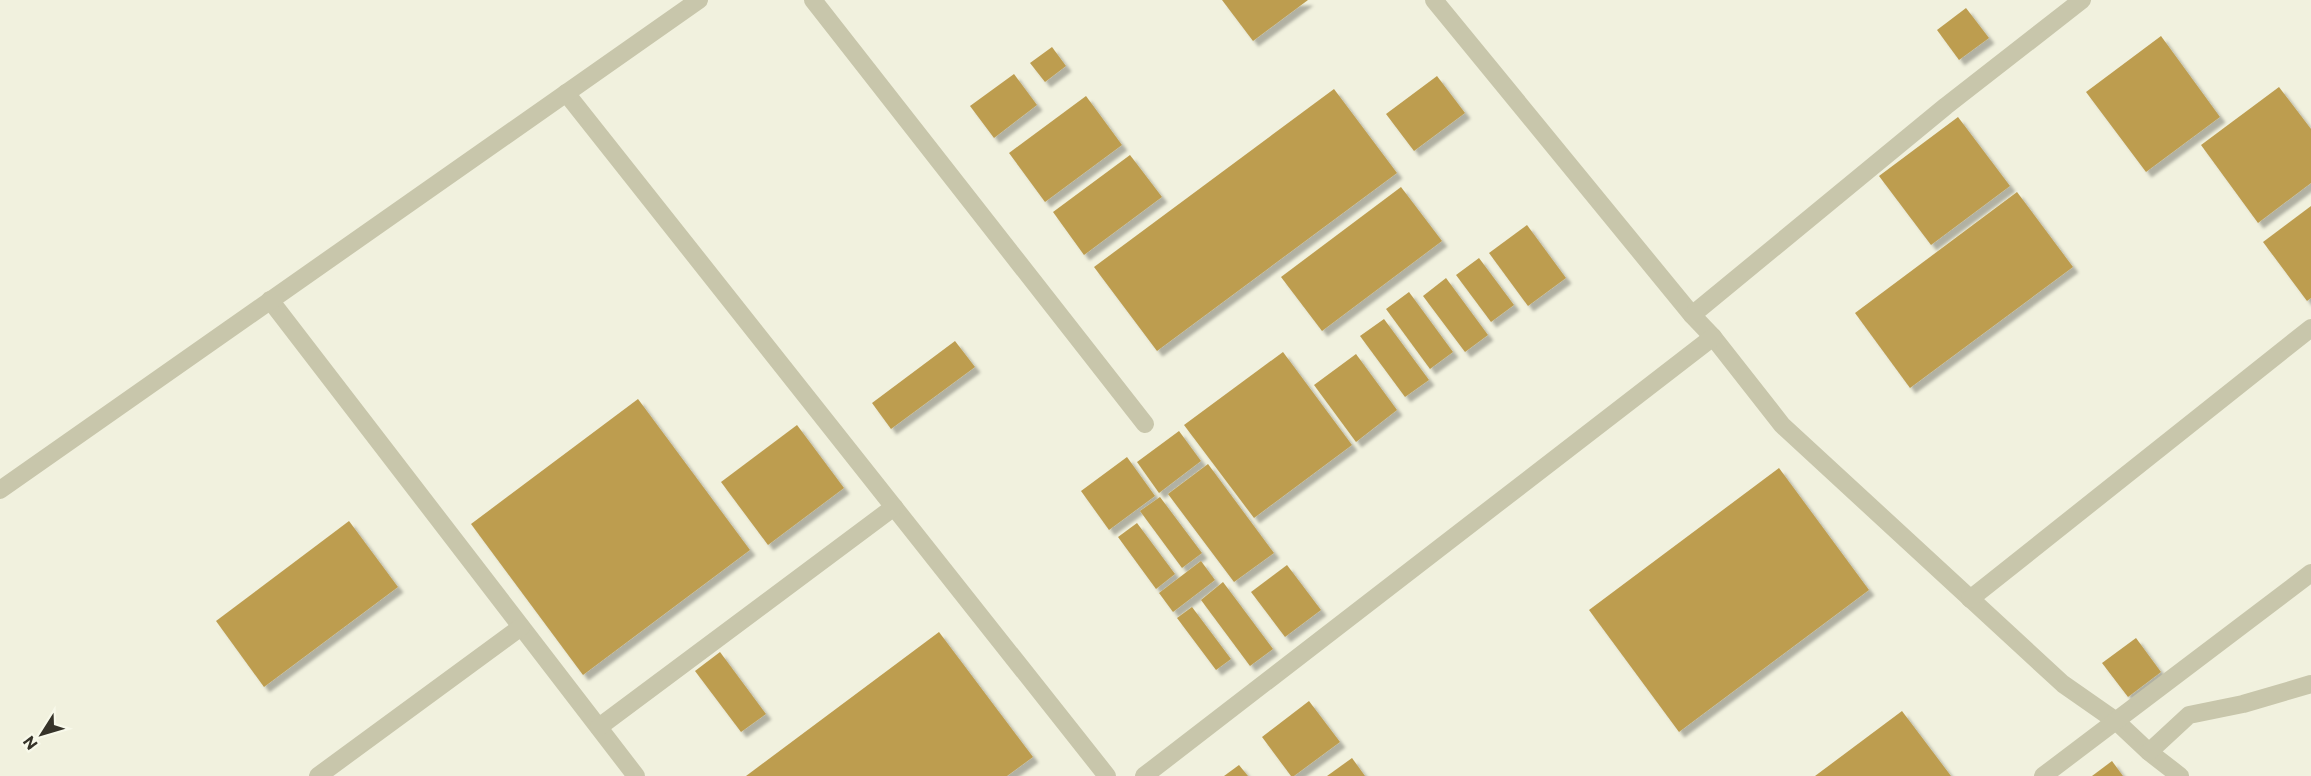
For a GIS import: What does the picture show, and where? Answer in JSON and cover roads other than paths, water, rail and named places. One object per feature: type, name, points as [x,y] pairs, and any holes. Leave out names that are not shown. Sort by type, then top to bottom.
[{"type":"street","points":[[0,490],[699,0]]},
{"type":"street","points":[[813,0],[1144,424]]},
{"type":"street","points":[[1434,0],[1692,315],[1713,337],[1782,425],[2063,684],[2116,721],[2148,752],[2180,776]]},
{"type":"street","points":[[1692,315],[1946,106],[2082,0]]},
{"type":"street","points":[[566,93],[1107,776]]},
{"type":"street","points":[[270,300],[636,776]]},
{"type":"street","points":[[1970,599],[2311,328]]},
{"type":"street","points":[[1144,776],[1713,337]]},
{"type":"street","points":[[599,727],[894,507]]},
{"type":"street","points":[[2043,776],[2311,573]]},
{"type":"street","points":[[318,776],[521,627]]},
{"type":"street","points":[[2148,752],[2189,715],[2243,704],[2311,684]]}]
